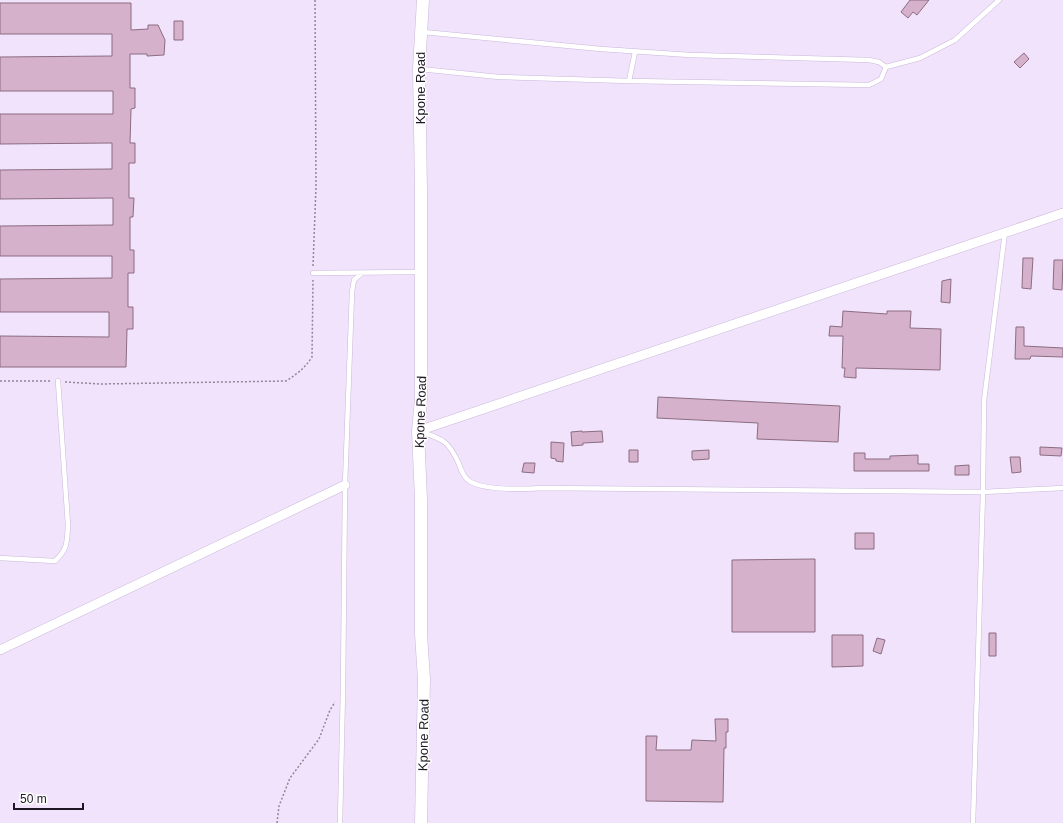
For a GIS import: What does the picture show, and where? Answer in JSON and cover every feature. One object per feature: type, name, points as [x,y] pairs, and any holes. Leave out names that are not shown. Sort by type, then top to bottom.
[{"type":"main road","name":"Kpone Road","points":[[422,823],[424,679],[421,634],[421,500],[418,430],[422,369],[419,69],[423,0]]},
{"type":"street","points":[[418,430],[1063,213]]},
{"type":"street","points":[[0,650],[345,486]]},
{"type":"lane","points":[[886,67],[920,58],[955,40],[999,0]]},
{"type":"lane","points":[[421,32],[635,52],[869,60],[879,62],[886,67]]},
{"type":"lane","points":[[630,81],[635,52]]},
{"type":"lane","points":[[419,69],[499,77],[869,85],[881,79],[886,67]]},
{"type":"lane","points":[[973,823],[983,492],[984,401],[1005,232]]},
{"type":"lane","points":[[313,273],[420,272]]},
{"type":"lane","points":[[340,823],[345,486],[352,292],[354,280],[362,273]]},
{"type":"lane","points":[[0,558],[55,561],[63,554],[67,543],[68,525],[58,382]]},
{"type":"lane","points":[[418,430],[449,445],[464,477],[473,483],[483,486],[525,489],[983,492],[1063,488]]},
{"type":"path","points":[[0,382],[101,384],[286,381],[297,375],[306,367],[312,357],[316,186],[315,0]]},
{"type":"path","points":[[277,823],[279,806],[290,778],[319,739],[330,710],[343,689]]},
{"type":"shaded area","points":[[0,0],[1063,0],[1063,823],[0,823]]},
{"type":"building","points":[[910,0],[929,0],[917,15],[913,12],[908,18],[901,12]]},
{"type":"building","points":[[0,3],[131,3],[131,30],[148,29],[148,25],[158,25],[165,40],[164,55],[147,56],[147,54],[130,54],[130,88],[135,88],[135,108],[131,109],[130,143],[135,143],[135,163],[129,163],[129,198],[134,198],[133,217],[130,217],[130,250],[134,250],[134,273],[128,273],[128,307],[133,307],[133,329],[127,329],[126,367],[0,367],[0,336],[109,337],[109,312],[0,312],[0,279],[112,278],[112,256],[0,256],[0,226],[113,225],[113,198],[0,199],[0,170],[112,169],[112,143],[0,144],[0,114],[113,114],[113,91],[0,91],[0,57],[112,56],[112,34],[0,34]]},
{"type":"building","points":[[174,21],[183,21],[183,40],[174,40]]},
{"type":"building","points":[[1024,53],[1029,59],[1020,68],[1014,62]]},
{"type":"building","points":[[1023,258],[1033,258],[1031,289],[1022,288]]},
{"type":"building","points":[[1054,260],[1063,260],[1062,290],[1053,289]]},
{"type":"building","points":[[951,279],[950,303],[941,302],[942,281]]},
{"type":"building","points":[[843,311],[887,314],[887,311],[911,311],[910,328],[941,329],[940,370],[856,368],[856,378],[844,377],[845,368],[842,368],[843,336],[829,336],[830,326],[842,327]]},
{"type":"building","points":[[1016,327],[1024,327],[1024,346],[1063,348],[1063,357],[1031,356],[1030,359],[1015,359]]},
{"type":"building","points":[[658,397],[840,406],[838,442],[757,439],[758,423],[657,418]]},
{"type":"building","points":[[602,431],[603,442],[583,443],[583,445],[572,446],[571,432]]},
{"type":"building","points":[[551,442],[564,443],[563,462],[556,461],[556,459],[551,458]]},
{"type":"building","points":[[1040,447],[1062,448],[1061,456],[1040,455]]},
{"type":"building","points":[[629,450],[638,450],[638,462],[629,462]]},
{"type":"building","points":[[709,450],[709,459],[693,460],[692,451]]},
{"type":"building","points":[[854,453],[865,453],[865,459],[890,459],[890,456],[918,455],[918,464],[929,464],[929,471],[854,471]]},
{"type":"building","points":[[1010,457],[1020,457],[1021,472],[1012,473]]},
{"type":"building","points":[[524,463],[535,463],[534,473],[522,472]]},
{"type":"building","points":[[969,465],[969,475],[955,475],[955,466]]},
{"type":"building","points":[[855,533],[874,533],[874,549],[855,549]]},
{"type":"building","points":[[815,559],[815,632],[732,632],[732,560]]},
{"type":"building","points":[[989,633],[996,633],[996,656],[989,656]]},
{"type":"building","points":[[832,635],[863,635],[863,666],[832,667]]},
{"type":"building","points":[[877,638],[885,640],[881,654],[873,651]]},
{"type":"building","points":[[715,719],[728,719],[726,748],[724,748],[723,802],[646,801],[646,736],[657,736],[656,750],[691,750],[692,740],[716,741]]}]
